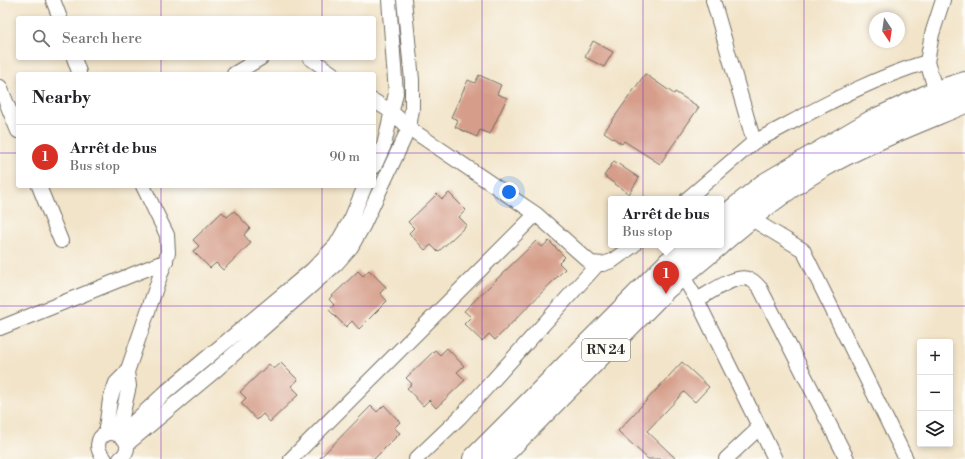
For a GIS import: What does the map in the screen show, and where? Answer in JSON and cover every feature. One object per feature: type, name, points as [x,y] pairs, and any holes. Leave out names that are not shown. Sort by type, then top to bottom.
[{"type":"highway","points":[[724,218],[764,185],[871,122],[936,92],[965,83]]},
{"type":"highway","points":[[724,240],[772,200],[818,169],[878,138],[965,102]]},
{"type":"highway","name":"RN 24","points":[[474,459],[670,262],[687,248]]},
{"type":"highway","name":"RN 24","points":[[498,459],[666,288],[714,248]]},
{"type":"street","points":[[53,0],[59,16]]},
{"type":"street","points":[[376,162],[384,145],[396,93],[389,0]]},
{"type":"street","points":[[105,459],[99,451],[114,438],[223,363],[341,258],[351,247],[364,226],[409,128],[412,80],[404,0]]},
{"type":"street","points":[[713,0],[754,142]]},
{"type":"street","points":[[936,92],[927,62],[932,34],[943,0]]},
{"type":"street","points":[[75,60],[78,72]]},
{"type":"street","points":[[237,72],[258,60]]},
{"type":"street","points":[[313,60],[329,72]]},
{"type":"street","points":[[691,196],[754,142],[853,91],[903,69],[927,62]]},
{"type":"street","points":[[6,96],[16,125]]},
{"type":"street","points":[[376,102],[392,112],[409,128],[536,214],[591,263],[596,265]]},
{"type":"street","points":[[40,188],[61,242]]},
{"type":"street","points":[[114,438],[129,386],[127,372],[168,253],[167,235],[144,188]]},
{"type":"street","points":[[90,459],[167,391],[312,270],[336,245],[351,219],[364,188]]},
{"type":"street","points":[[291,459],[536,214]]},
{"type":"street","points":[[750,218],[803,250],[906,459]]},
{"type":"street","points":[[416,459],[460,417],[596,265],[612,261],[630,248]]},
{"type":"street","points":[[0,328],[166,261]]},
{"type":"street","points":[[682,275],[697,300],[775,459]]},
{"type":"street","points":[[697,300],[732,280],[742,277],[752,280],[760,288],[847,459]]},
{"type":"street","points":[[726,459],[759,428]]},
{"type":"street","points":[[114,438],[126,452],[120,459]]},
{"type":"building","points":[[593,41],[613,52],[604,67],[585,57]]},
{"type":"building","points":[[645,74],[674,94],[675,92],[699,107],[660,164],[624,141],[622,144],[604,132]]},
{"type":"building","points":[[479,75],[501,85],[497,94],[507,98],[490,134],[480,130],[477,137],[455,127],[458,120],[451,117],[468,80],[475,83]]},
{"type":"building","points":[[614,161],[639,178],[629,194],[604,176]]},
{"type":"building","points":[[449,193],[466,210],[459,217],[467,225],[438,252],[431,245],[425,250],[409,233],[414,228],[408,222],[437,194],[442,199]]},
{"type":"building","points":[[234,211],[250,228],[244,235],[251,243],[223,270],[216,263],[210,268],[193,251],[199,246],[193,240],[222,212],[227,217]]},
{"type":"building","points":[[536,241],[542,247],[549,241],[565,257],[559,263],[565,269],[495,340],[489,334],[482,341],[464,324],[471,317],[464,311]]},
{"type":"building","points":[[369,270],[386,287],[380,293],[387,301],[359,329],[352,321],[346,327],[329,310],[334,305],[329,299],[358,271],[363,276]]},
{"type":"building","points":[[447,348],[464,366],[457,372],[465,380],[436,408],[429,400],[423,406],[407,388],[412,384],[406,378],[435,350],[440,355]]},
{"type":"building","points":[[682,362],[709,387],[695,402],[684,392],[647,431],[676,459],[648,459],[618,431]]},
{"type":"building","points":[[281,363],[298,380],[291,386],[299,394],[270,422],[263,414],[257,420],[241,403],[246,398],[240,392],[269,364],[274,369]]},
{"type":"building","points":[[384,405],[400,422],[394,428],[400,433],[374,459],[319,459],[371,406],[377,412]]},
{"type":"place","name":"Arrêt de bus","points":[[666,294]]}]
